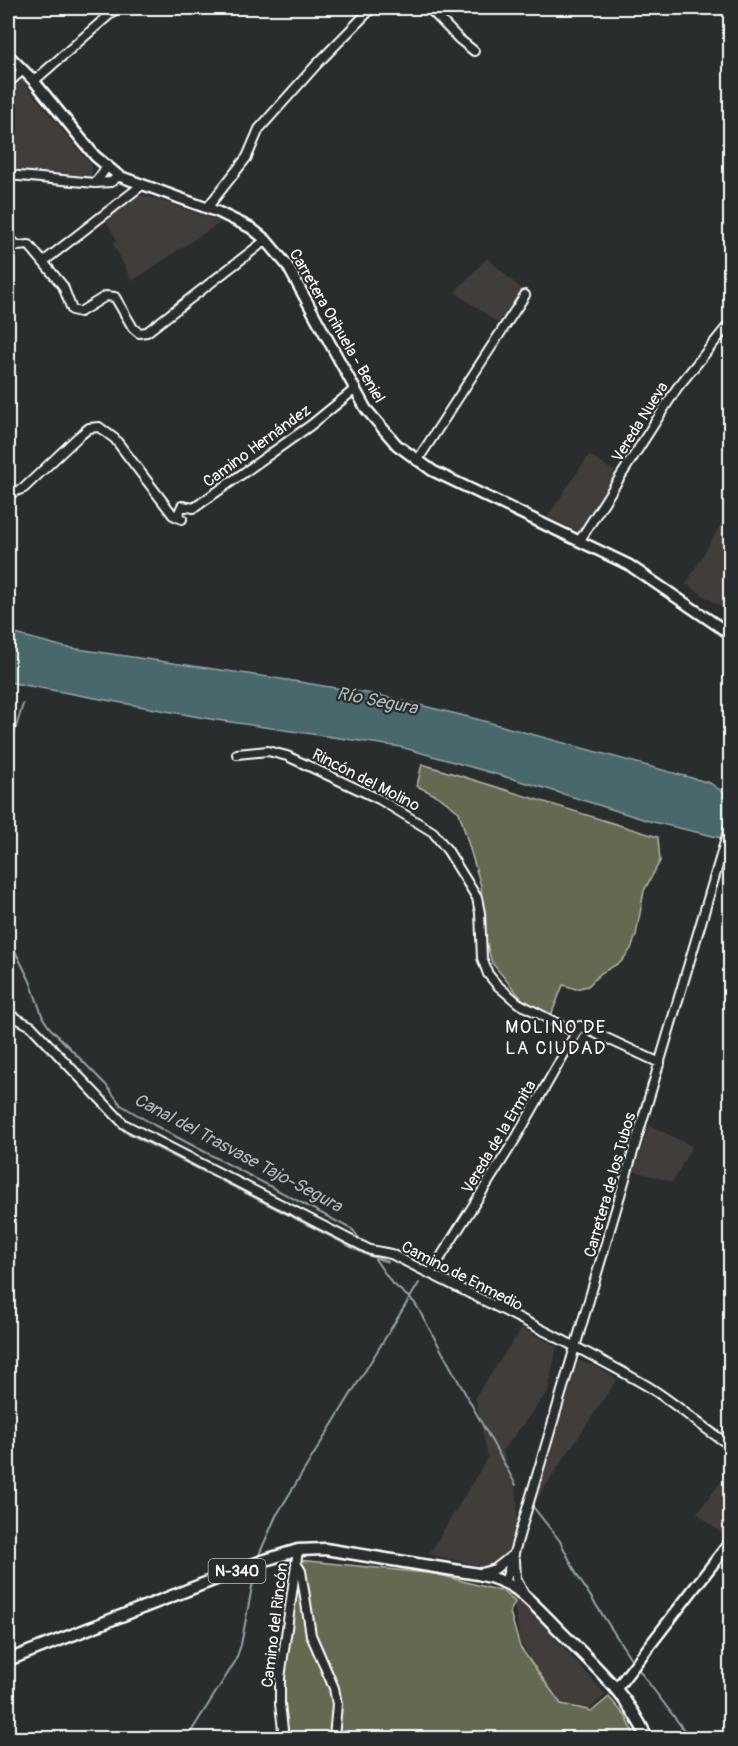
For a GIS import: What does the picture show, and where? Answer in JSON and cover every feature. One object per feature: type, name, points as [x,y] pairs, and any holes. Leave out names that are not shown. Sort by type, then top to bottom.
[{"type":"highway","name":"N-340","points":[[8,1660],[262,1561],[297,1556],[311,1549],[339,1551],[494,1577],[505,1583],[526,1597],[616,1689],[633,1710],[647,1738]]},
{"type":"main road","name":"Carretera Orihuela - Beniel","points":[[8,55],[34,81],[106,167],[119,176],[207,207],[250,228],[266,240],[287,265],[354,390],[379,427],[417,461],[433,471],[629,565],[728,630]]},
{"type":"main road","points":[[616,1689],[730,1542]]},
{"type":"street","points":[[34,81],[117,8]]},
{"type":"street","points":[[207,207],[247,157],[259,129],[317,64],[372,8]]},
{"type":"street","points":[[429,8],[474,51]]},
{"type":"street","points":[[8,83],[23,70]]},
{"type":"street","points":[[94,183],[106,167]]},
{"type":"street","points":[[8,175],[94,183],[111,182],[119,176]]},
{"type":"street","points":[[43,262],[142,185]]},
{"type":"street","points":[[8,236],[16,246],[29,245],[63,286],[72,310],[80,312],[106,296],[115,297],[134,328],[140,333],[147,332],[266,240]]},
{"type":"street","points":[[417,461],[525,295]]},
{"type":"street","name":"Vereda Nueva","points":[[580,540],[677,388],[730,323]]},
{"type":"street","name":"Camino Hernández","points":[[8,490],[14,492],[24,488],[89,428],[99,428],[115,439],[173,515],[180,518],[182,506],[194,508],[312,425],[354,390]]},
{"type":"street","name":"Rincón del Molino","points":[[237,754],[268,751],[287,756],[379,799],[433,832],[448,851],[477,898],[482,958],[488,974],[518,1003],[576,1032]]},
{"type":"street","name":"Carretera de los Tubos","points":[[505,1583],[730,825]]},
{"type":"street","name":"Camino de Enmedio","points":[[8,1014],[32,1026],[124,1124],[370,1250],[391,1254],[576,1348],[658,1392],[718,1438],[730,1444]]},
{"type":"street","points":[[576,1032],[580,1026],[660,1063]]},
{"type":"street","name":"Vereda de la Ermita","points":[[430,1274],[516,1138],[576,1032]]},
{"type":"street","points":[[478,1574],[495,1569],[515,1552]]},
{"type":"street","name":"Carretera de los Tubos","points":[[515,1552],[516,1579],[526,1597]]},
{"type":"street","points":[[297,1556],[311,1635],[334,1688],[337,1704],[334,1738]]},
{"type":"street","name":"Camino del Rincón","points":[[284,1738],[280,1678],[297,1556]]},
{"type":"shaded area","points":[[19,77],[92,166],[92,178],[8,172],[8,87]]},
{"type":"shaded area","points":[[137,194],[221,222],[132,281],[113,243],[117,240],[105,219]]},
{"type":"shaded area","points":[[487,258],[524,291],[501,325],[455,292]]},
{"type":"shaded area","points":[[589,455],[620,475],[581,533],[547,517]]},
{"type":"shaded area","points":[[730,509],[730,613],[686,584]]},
{"type":"shaded area","points":[[649,1125],[692,1146],[673,1182],[634,1171]]},
{"type":"shaded area","points":[[522,1328],[557,1347],[548,1391],[503,1451],[517,1493],[517,1576],[537,1618],[606,1695],[584,1714],[561,1710],[520,1642],[514,1602],[483,1567],[429,1554],[488,1457],[475,1397]]},
{"type":"shaded area","points":[[578,1361],[596,1366],[617,1379],[535,1502]]},
{"type":"shaded area","points":[[730,1470],[730,1541],[697,1513]]},
{"type":"green space","points":[[422,764],[658,837],[660,861],[644,891],[636,935],[631,949],[621,962],[601,973],[588,986],[576,989],[563,985],[550,1018],[522,999],[492,963],[485,938],[481,886],[459,812],[439,797],[417,786]]},
{"type":"green space","points":[[299,1560],[436,1574],[504,1592],[515,1602],[510,1612],[520,1647],[561,1704],[592,1711],[609,1697],[626,1717],[636,1738],[288,1738],[282,1689]]},
{"type":"water","name":"Río Segura","points":[[8,632],[64,647],[378,695],[469,717],[710,783],[730,797],[730,840],[649,821],[401,747],[210,719],[8,682]]},
{"type":"waterway","name":"Canal del Trasvase Tajo-Segura","points":[[8,754],[23,704]]},
{"type":"waterway","name":"Canal del Trasvase Tajo-Segura","points":[[8,937],[49,1027],[106,1085],[121,1105],[154,1125],[353,1230],[361,1241]]},
{"type":"waterway","name":"Canal del Trasvase Tajo-Segura","points":[[8,1019],[15,1022]]},
{"type":"waterway","name":"Canal del Trasvase Tajo-Segura","points":[[25,1027],[124,1131],[367,1255],[388,1262]]},
{"type":"waterway","name":"Canal del Trasvase Tajo-Segura","points":[[375,1259],[391,1282],[414,1302],[419,1310],[516,1485]]},
{"type":"waterway","points":[[258,1557],[276,1516],[419,1283]]},
{"type":"waterway","name":"Canal del Trasvase Tajo-Segura","points":[[534,1508],[560,1541],[578,1577],[631,1659]]},
{"type":"waterway","points":[[187,1738],[235,1662],[241,1645],[255,1571]]},
{"type":"waterway","points":[[639,1670],[690,1738]]},
{"type":"district","name":"MOLINO DE LA CIUDAD","points":[[556,1037]]}]
